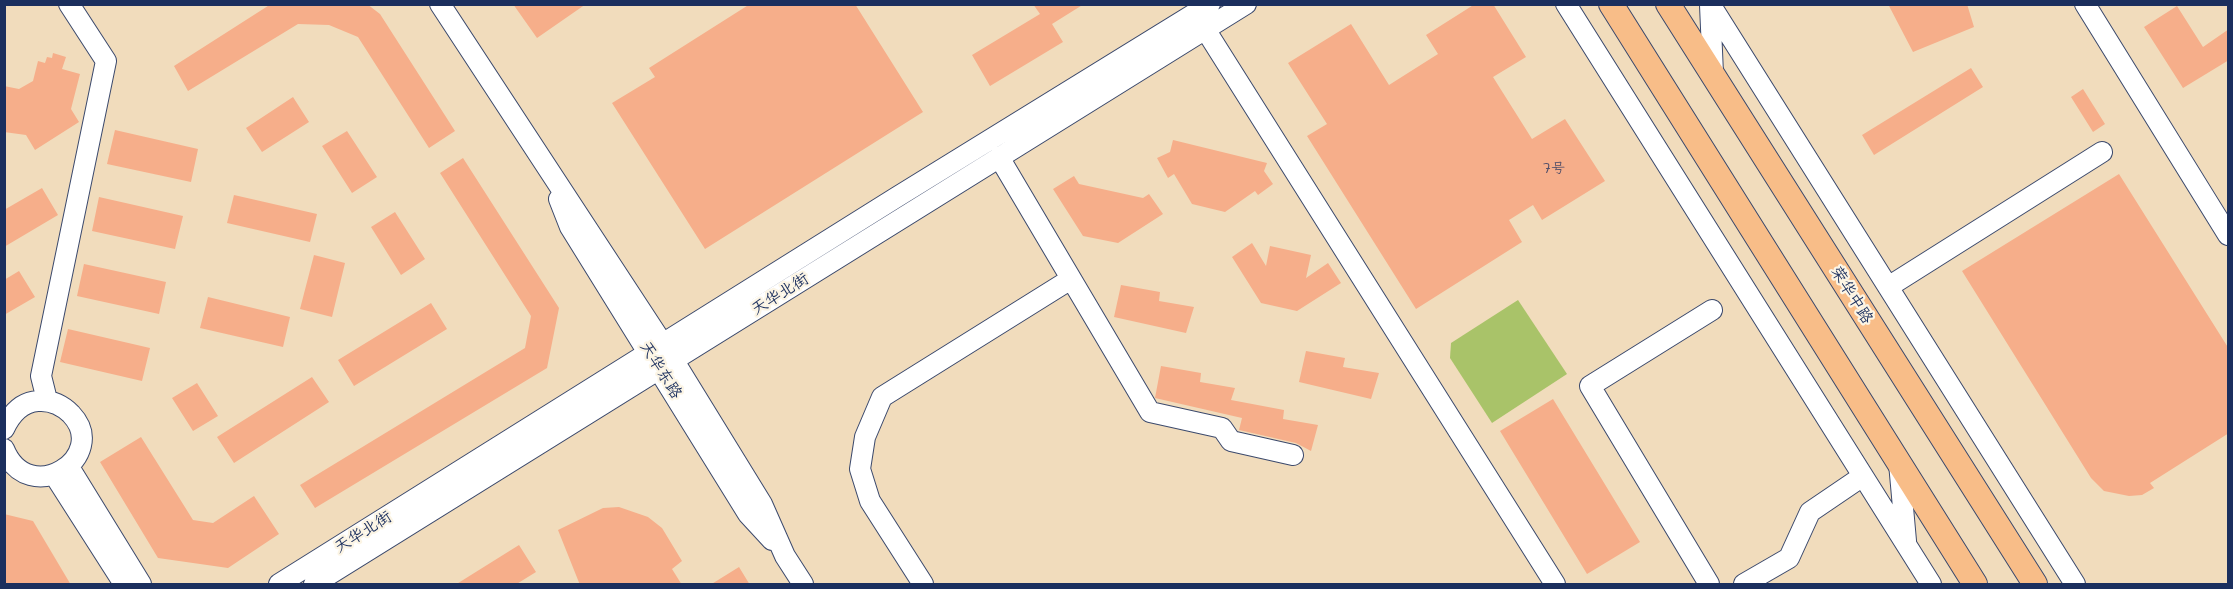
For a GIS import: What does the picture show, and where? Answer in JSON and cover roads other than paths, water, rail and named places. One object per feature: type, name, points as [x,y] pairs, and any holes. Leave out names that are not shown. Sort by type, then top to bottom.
[{"type":"main road","points":[[1611,4],[1976,585]]},
{"type":"main road","name":"荣华中路","points":[[1668,4],[2035,585]]},
{"type":"street","points":[[47,400],[41,376],[105,61],[69,4]]},
{"type":"street","name":"天华东路","points":[[440,4],[550,175],[570,227],[762,504],[785,556],[803,585]]},
{"type":"street","name":"天华北街","points":[[279,585],[1021,119],[1210,4]]},
{"type":"street","name":"天华北街","points":[[315,585],[1246,4]]},
{"type":"street","points":[[1566,4],[1930,585]]},
{"type":"street","points":[[1710,4],[1713,75]]},
{"type":"street","points":[[1710,4],[2074,585]]},
{"type":"street","points":[[2085,4],[2229,235]]},
{"type":"street","points":[[1205,29],[1555,585]]},
{"type":"street","points":[[1888,287],[2102,152]]},
{"type":"street","points":[[999,157],[1150,412],[1222,428],[1231,441],[1293,455]]},
{"type":"street","points":[[923,585],[870,501],[860,469],[865,437],[882,397],[1071,279]]},
{"type":"street","points":[[1709,585],[1590,386],[1712,310]]},
{"type":"street","points":[[4,449],[9,460],[30,476],[62,471],[79,450],[81,437],[76,419],[64,407],[47,400],[34,401],[20,407],[6,421]]},
{"type":"street","points":[[1899,463],[1907,546]]},
{"type":"street","points":[[62,471],[124,585]]},
{"type":"street","points":[[62,471],[141,585]]},
{"type":"street","points":[[1744,585],[1789,558],[1810,512],[1863,476]]}]
